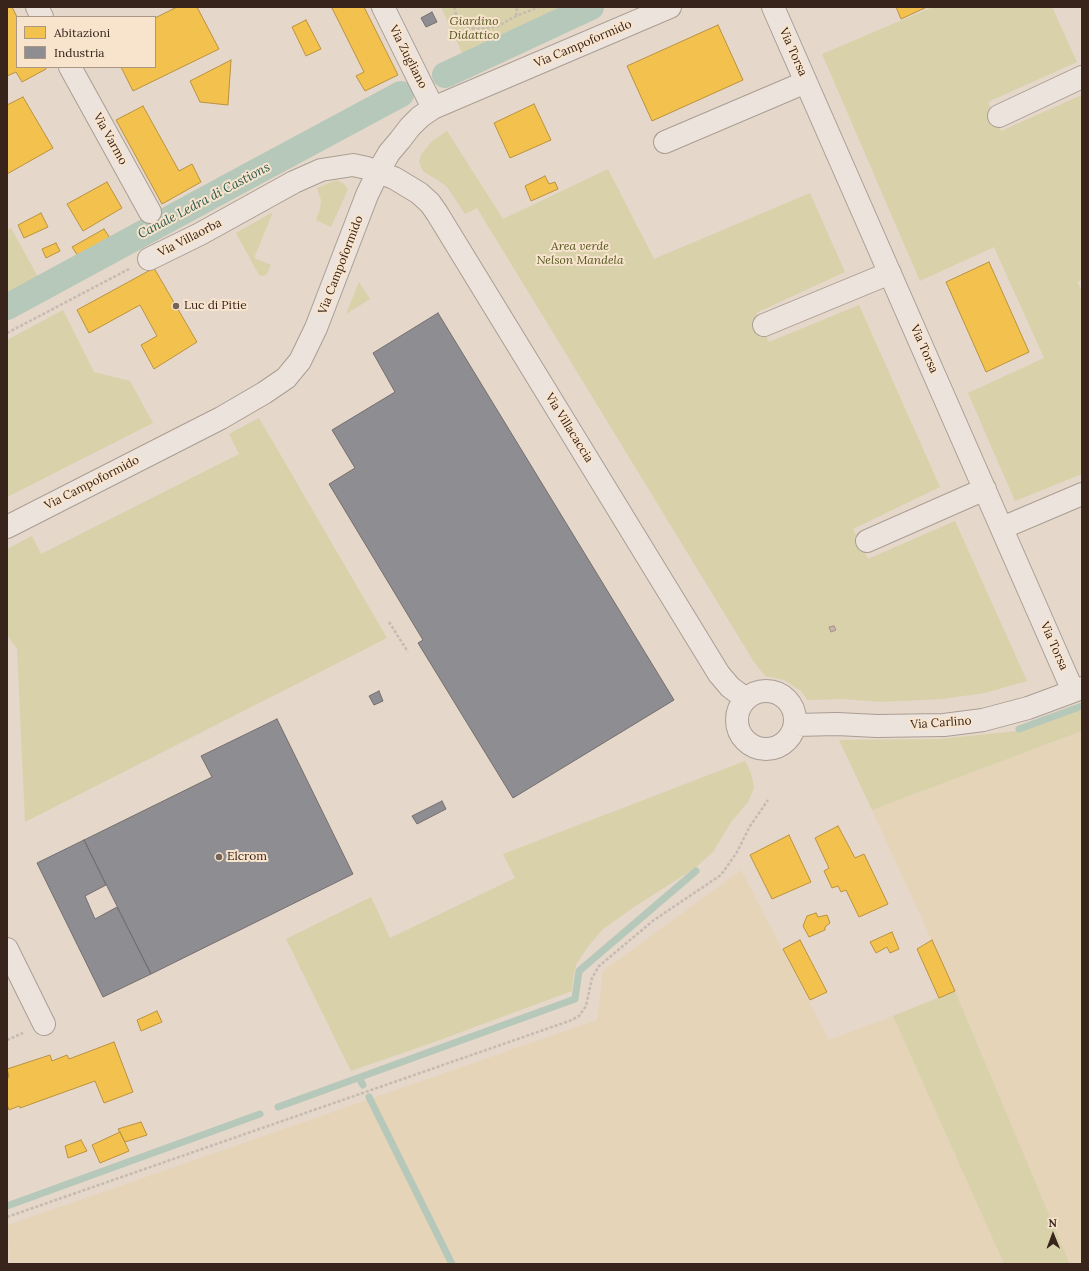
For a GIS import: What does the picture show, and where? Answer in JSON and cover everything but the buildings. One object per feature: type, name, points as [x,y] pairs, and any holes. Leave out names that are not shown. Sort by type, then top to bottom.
[{"type":"street","points":[[37,7],[42,16]]},
{"type":"street","name":"Via Zugliano","points":[[383,7],[433,108]]},
{"type":"street","name":"Via Campoformido","points":[[7,527],[221,418],[264,393],[286,378],[300,361],[316,328],[367,195],[378,172],[389,153],[410,127],[433,108],[670,7]]},
{"type":"street","name":"Via Torsa","points":[[774,7],[1002,528],[1078,690]]},
{"type":"street","name":"Via Varmo","points":[[71,68],[150,212]]},
{"type":"street","points":[[999,116],[1082,77]]},
{"type":"street","points":[[665,142],[806,82]]},
{"type":"street","name":"Via Villaorba","points":[[149,259],[200,234],[294,182],[321,170],[353,165],[378,172]]},
{"type":"street","name":"Via Villacaccia","points":[[378,172],[394,178],[419,193],[430,203],[437,213],[719,674],[730,688],[746,699]]},
{"type":"street","points":[[764,325],[890,273]]},
{"type":"street","points":[[867,541],[985,489]]},
{"type":"street","points":[[1002,528],[1082,494]]},
{"type":"street","name":"Via Carlino","points":[[795,725],[944,725],[983,720],[1028,708],[1078,690]]},
{"type":"street","points":[[762,691],[771,691],[780,694],[792,707],[795,716],[795,725],[792,733],[781,745],[764,749],[755,747],[748,743],[738,726],[737,717],[740,707],[746,699],[753,694],[762,691]]},
{"type":"street","points":[[7,949],[44,1024]]},
{"type":"path","points":[[454,7],[457,18],[468,28],[480,29],[498,26],[516,16],[539,7]]},
{"type":"path","points":[[516,16],[517,7]]},
{"type":"path","name":"Via Villaorba","points":[[7,333],[149,259]]},
{"type":"path","points":[[390,622],[408,652]]},
{"type":"path","points":[[7,1218],[579,1016],[586,1006],[595,970],[654,920],[721,875],[737,852],[750,826],[768,800]]},
{"type":"shaded area","points":[[1082,731],[1082,1264],[1070,1264],[955,991],[872,810]]},
{"type":"shaded area","points":[[741,870],[829,1040],[893,1016],[1004,1264],[9,1264],[8,1225],[597,1020],[603,971]]},
{"type":"green space","name":"Giardino Didattico","points":[[441,7],[580,7],[464,57]]},
{"type":"green space","points":[[933,7],[1052,7],[1077,62],[988,102],[1001,131],[1082,95],[1082,280],[1077,282],[1082,291],[1082,474],[1015,501],[968,393],[1044,358],[994,247],[920,281],[822,54]]},
{"type":"green space","name":"Area verde Nelson Mandela","points":[[447,131],[503,219],[608,169],[654,259],[810,193],[845,272],[756,313],[769,342],[859,305],[940,487],[853,529],[868,559],[955,521],[1027,681],[985,693],[942,699],[881,702],[843,699],[807,700],[802,692],[784,680],[765,676],[754,662],[477,208],[465,214],[447,187],[424,172],[421,167],[419,162],[421,155],[431,142]]},
{"type":"green space","points":[[336,180],[343,183],[348,189],[331,227],[316,220],[320,209],[321,200],[317,188]]},
{"type":"green space","points":[[273,212],[254,258],[271,265],[267,274],[263,276],[259,275],[236,233]]},
{"type":"green space","points":[[11,228],[38,277],[7,295],[7,230]]},
{"type":"green space","points":[[359,282],[370,299],[346,314]]},
{"type":"green space","points":[[63,310],[94,372],[130,381],[153,423],[7,497],[7,340]]},
{"type":"green space","points":[[259,418],[387,638],[25,822],[17,649],[7,635],[7,549],[32,536],[41,554],[239,454],[229,434]]},
{"type":"green space","points":[[1082,708],[1082,731],[872,810],[839,740],[939,739],[1018,731]]},
{"type":"green space","points":[[745,761],[751,773],[754,788],[748,802],[731,822],[713,852],[695,868],[634,907],[603,929],[587,948],[576,965],[572,991],[351,1071],[286,939],[371,897],[390,938],[515,878],[503,854]]},
{"type":"green space","points":[[955,991],[1070,1264],[1004,1264],[893,1016]]},
{"type":"waterway","name":"Canale Ledra di Castions","points":[[445,75],[591,7]]},
{"type":"waterway","name":"Canale Ledra di Castions","points":[[7,307],[401,94]]},
{"type":"waterway","points":[[1019,729],[1082,706]]},
{"type":"waterway","points":[[278,1107],[575,999],[579,971],[696,871]]},
{"type":"waterway","points":[[359,1078],[363,1085]]},
{"type":"waterway","points":[[369,1097],[452,1264]]},
{"type":"waterway","points":[[7,1206],[260,1114]]},
{"type":"place","name":"Luc di Pitie","points":[[176,306]]},
{"type":"place","name":"Elcrom","points":[[219,857]]}]
